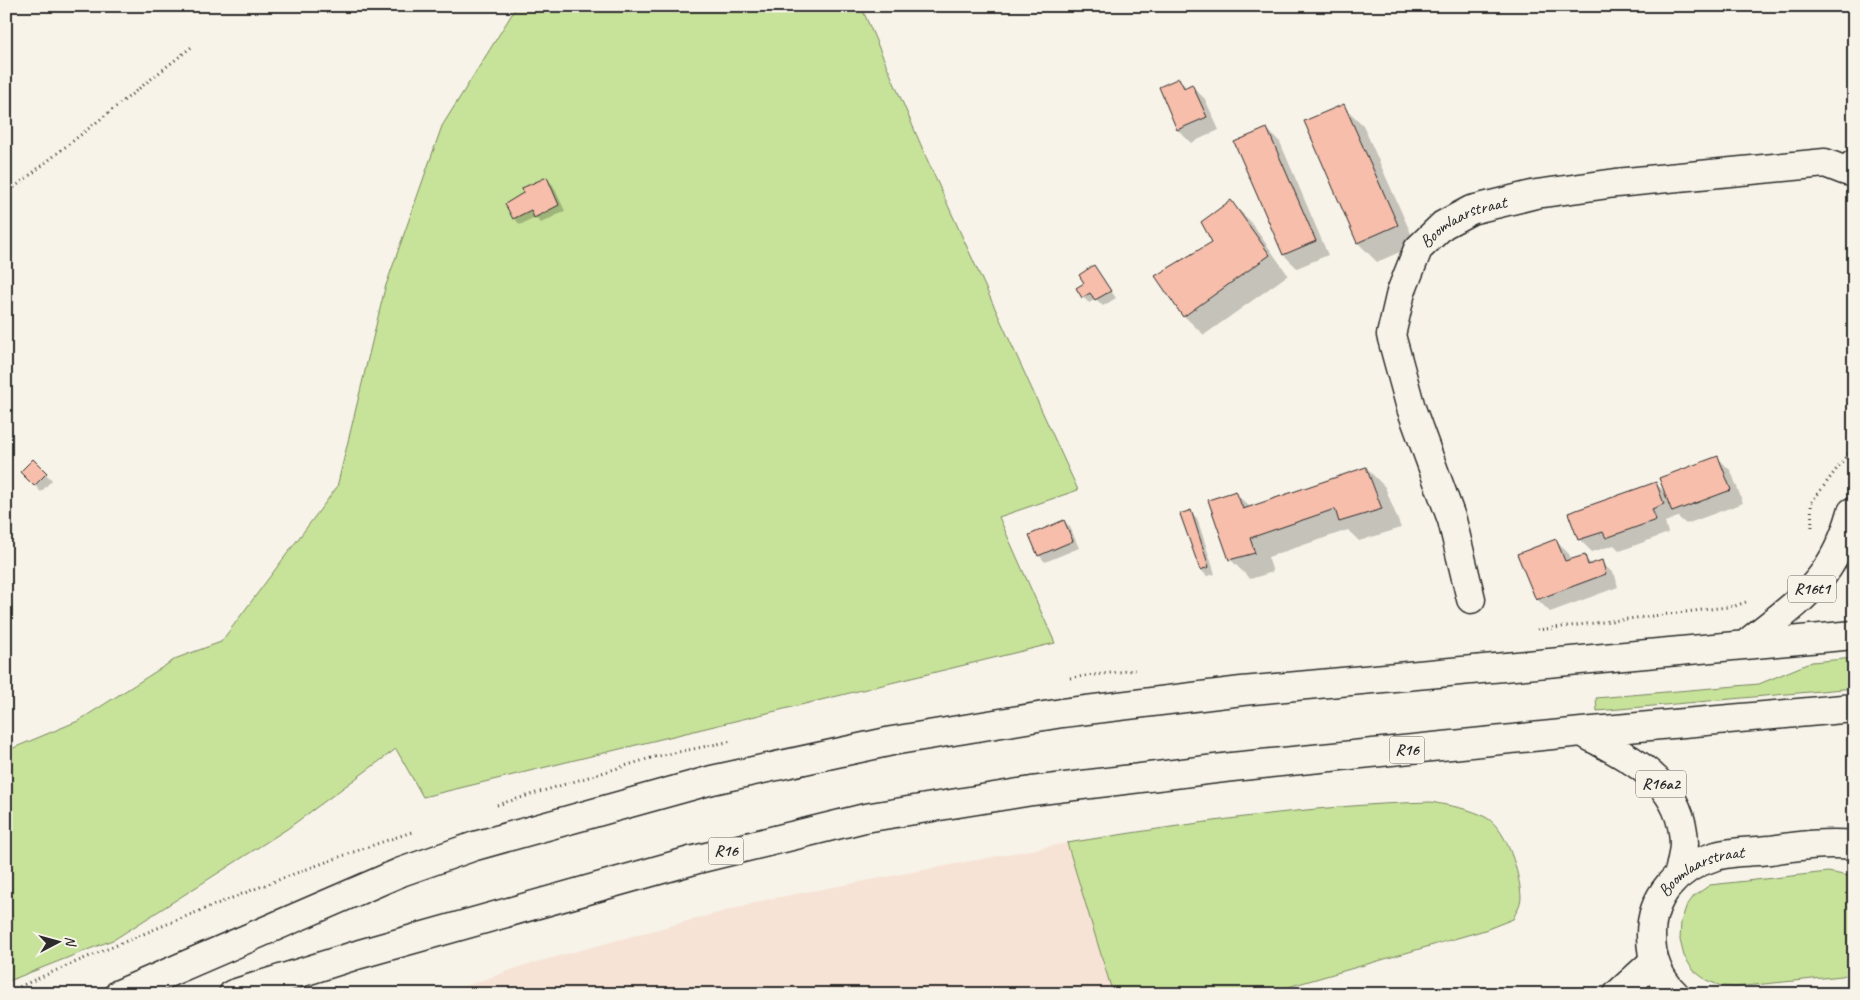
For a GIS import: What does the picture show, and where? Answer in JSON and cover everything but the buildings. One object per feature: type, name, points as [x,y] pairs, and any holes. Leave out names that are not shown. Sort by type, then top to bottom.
[{"type":"main road","name":"Boomlaarstraat","points":[[1471,599],[1452,520],[1410,408],[1391,335],[1401,292],[1418,249],[1443,226],[1470,210],[1536,194],[1616,183],[1825,163],[1851,172]]},
{"type":"main road","points":[[1853,509],[1851,531],[1854,548]]},
{"type":"main road","name":"R16t1","points":[[1745,645],[1799,603],[1815,585],[1833,560],[1853,509]]},
{"type":"main road","points":[[118,994],[402,872],[475,846],[712,780],[883,743],[1062,713],[1242,691],[1854,635]]},
{"type":"main road","name":"R16","points":[[233,994],[360,954],[676,865],[865,818],[1032,791],[1232,767],[1582,732],[1854,708]]},
{"type":"main road","name":"R16a2","points":[[1582,732],[1643,768],[1655,777],[1671,796],[1681,819],[1684,844],[1679,873]]},
{"type":"main road","name":"Boomlaarstraat","points":[[1675,994],[1661,977],[1654,961],[1651,945],[1653,914],[1663,891],[1679,873],[1713,857],[1830,843],[1854,845]]},
{"type":"main road","points":[[1618,994],[1654,961]]},
{"type":"path","points":[[6,194],[194,45]]},
{"type":"path","points":[[1530,631],[1735,606],[1753,599]]},
{"type":"shaded area","points":[[1067,843],[1113,994],[443,994],[522,966],[769,899]]},
{"type":"green space","points":[[517,6],[861,6],[930,166],[1078,490],[999,517],[1055,643],[423,797],[396,749],[287,829],[115,939],[6,982],[6,751],[78,721],[177,658],[221,642],[337,487],[385,288],[442,126]]},
{"type":"green space","points":[[1854,658],[1854,688],[1597,711],[1596,698],[1759,684],[1812,662]]},
{"type":"green space","points":[[1431,802],[1474,812],[1487,818],[1501,832],[1511,853],[1520,887],[1520,902],[1513,919],[1485,930],[1264,994],[1113,994],[1067,843],[1248,816],[1339,807]]},
{"type":"green space","points":[[1828,872],[1854,877],[1854,973],[1842,976],[1735,987],[1721,986],[1706,980],[1693,970],[1684,956],[1680,940],[1681,922],[1686,907],[1694,896],[1710,885]]}]
